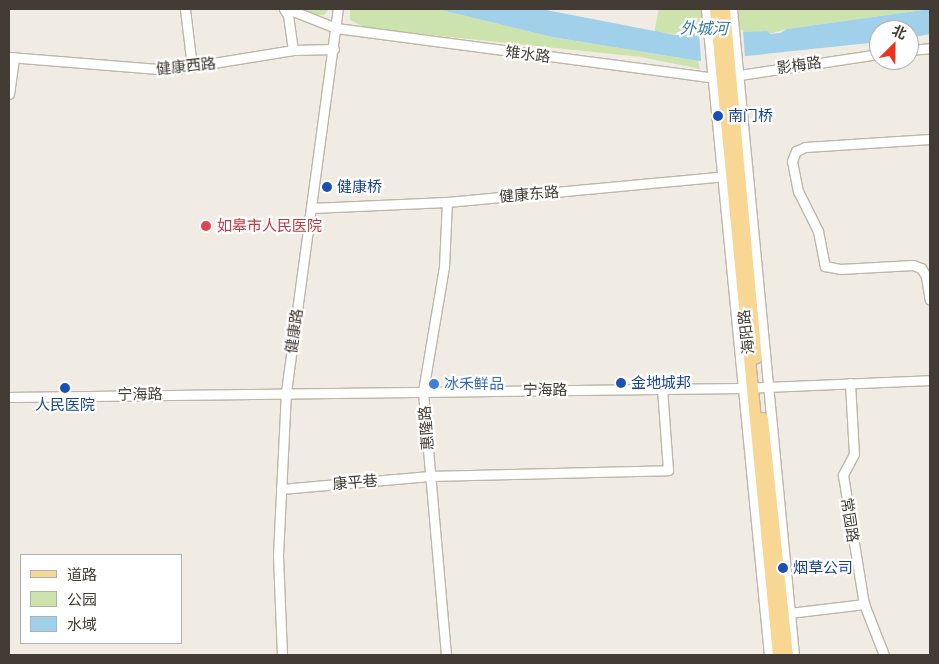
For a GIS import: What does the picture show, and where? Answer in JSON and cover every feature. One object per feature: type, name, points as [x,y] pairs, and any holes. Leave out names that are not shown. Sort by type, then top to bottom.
[{"type":"main road","name":"海阳路","points":[[714,9],[721,26]]},
{"type":"main road","name":"海阳路","points":[[724,9],[721,26],[778,655]]},
{"type":"main road","name":"海阳路","points":[[755,387],[787,655]]},
{"type":"street","points":[[184,9],[192,67]]},
{"type":"street","points":[[284,9],[288,15],[293,50]]},
{"type":"street","name":"雉水路","points":[[288,9],[336,28],[725,73]]},
{"type":"street","name":"健康路","points":[[282,655],[278,602],[286,392],[338,9]]},
{"type":"street","points":[[706,9],[721,26],[755,387],[768,655]]},
{"type":"street","points":[[721,26],[732,9]]},
{"type":"street","name":"健康西路","points":[[12,57],[154,71],[192,67],[293,50],[334,49]]},
{"type":"street","name":"影梅路","points":[[725,73],[869,55]]},
{"type":"street","points":[[9,94],[12,57]]},
{"type":"street","points":[[930,139],[805,147],[796,152],[792,161],[798,191],[818,231],[825,266],[840,269],[913,265],[921,268],[926,276],[930,300]]},
{"type":"street","name":"健康东路","points":[[311,208],[447,202],[734,175]]},
{"type":"street","name":"惠隆路","points":[[446,655],[423,391],[444,267],[447,202]]},
{"type":"street","name":"宁海路","points":[[9,396],[662,389],[930,380]]},
{"type":"street","name":"常园路","points":[[850,383],[854,454],[843,475],[864,604],[884,655]]},
{"type":"street","points":[[755,387],[794,655]]},
{"type":"street","name":"康平巷","points":[[281,489],[429,476],[668,470],[662,389]]},
{"type":"street","points":[[789,613],[864,604]]},
{"type":"green space","points":[[300,9],[328,10],[324,15],[315,15]]},
{"type":"green space","points":[[350,9],[437,9],[552,37],[698,61],[700,69],[641,57],[366,28],[350,20]]},
{"type":"green space","points":[[659,9],[701,9],[701,35],[654,33]]},
{"type":"green space","points":[[734,9],[930,9],[787,29],[769,34],[767,31],[745,33],[738,29]]},
{"type":"water","points":[[437,9],[541,9],[675,35],[767,31],[770,34],[780,33],[787,29],[930,9],[930,34],[919,36],[919,20],[869,20],[869,43],[699,61],[552,37]]},
{"type":"pier","points":[[743,30],[745,60],[701,63],[699,33]]},
{"type":"place","name":"南门桥","points":[[718,116]]},
{"type":"place","name":"健康桥","points":[[327,187]]},
{"type":"place","name":"如皋市人民医院","points":[[206,226]]},
{"type":"place","name":"金地城邦","points":[[621,383]]},
{"type":"place","name":"冰禾鲜品","points":[[434,384]]},
{"type":"place","name":"人民医院","points":[[65,388]]},
{"type":"place","name":"烟草公司","points":[[783,568]]},
{"type":"water label","name":"外城河","points":[[704,29]]}]
